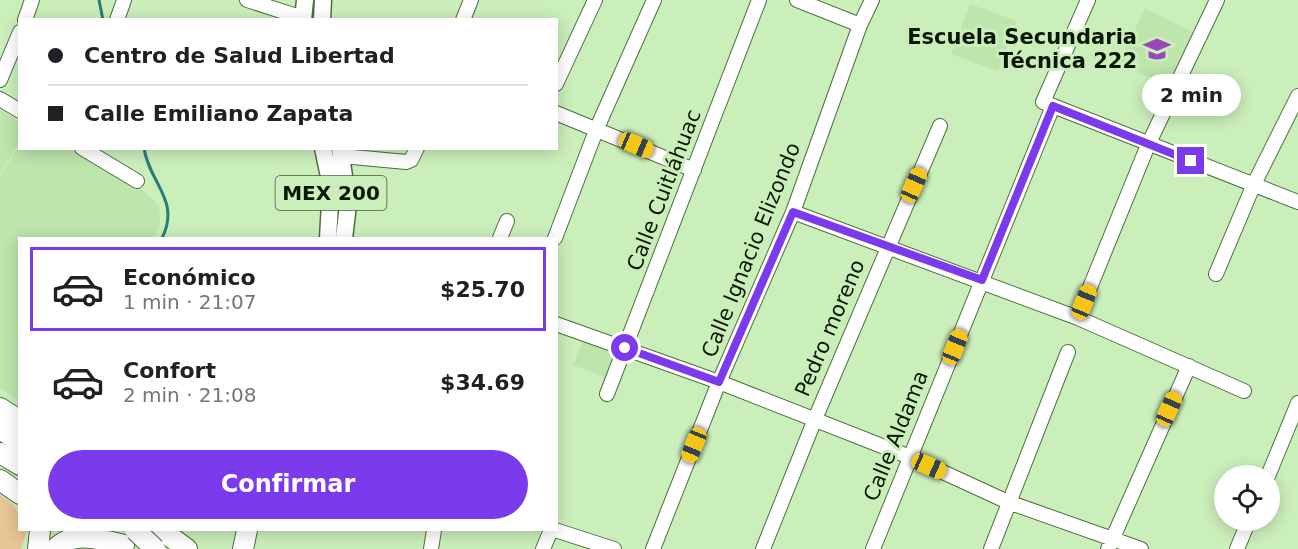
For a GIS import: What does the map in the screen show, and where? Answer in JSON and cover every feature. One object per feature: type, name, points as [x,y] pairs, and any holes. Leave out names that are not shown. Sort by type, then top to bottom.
[{"type":"highway","points":[[0,408],[18,420]]},
{"type":"highway","points":[[0,429],[18,441]]},
{"type":"highway","points":[[0,453],[18,464]]},
{"type":"highway","points":[[0,480],[18,493]]},
{"type":"highway","points":[[38,549],[40,531]]},
{"type":"highway","points":[[109,531],[132,542],[155,549]]},
{"type":"highway","points":[[162,531],[187,549]]},
{"type":"highway","points":[[243,549],[247,531]]},
{"type":"highway","points":[[259,531],[259,549]]},
{"type":"highway","points":[[55,549],[72,539],[87,536],[132,542]]},
{"type":"main road","points":[[303,18],[305,0]]},
{"type":"main road","points":[[321,18],[323,0]]},
{"type":"main road","name":"MEX 200","points":[[323,150],[331,186],[328,237]]},
{"type":"main road","name":"MEX 200","points":[[341,152],[348,205],[345,237]]},
{"type":"main road","points":[[132,542],[148,531]]},
{"type":"street","points":[[26,18],[32,0]]},
{"type":"street","points":[[118,18],[124,0]]},
{"type":"street","points":[[247,0],[300,18]]},
{"type":"street","points":[[464,18],[471,0]]},
{"type":"street","points":[[558,80],[595,0]]},
{"type":"street","points":[[555,237],[597,128],[654,0]]},
{"type":"street","name":"Calle Cuitláhuac","points":[[607,394],[759,0]]},
{"type":"street","points":[[797,0],[860,25]]},
{"type":"street","name":"Calle Ignacio Elizondo","points":[[653,549],[719,382],[793,212],[860,25],[872,0]]},
{"type":"street","name":"Calle Aldama","points":[[873,549],[982,280],[1088,0]]},
{"type":"street","points":[[1084,302],[1148,145],[1217,0]]},
{"type":"street","points":[[0,80],[18,41]]},
{"type":"street","points":[[1216,274],[1254,184],[1298,96]]},
{"type":"street","points":[[0,99],[18,110]]},
{"type":"street","points":[[1048,104],[1298,202]]},
{"type":"street","points":[[558,114],[694,170]]},
{"type":"street","name":"Pedro moreno","points":[[763,549],[815,419],[940,126]]},
{"type":"street","points":[[85,150],[137,181]]},
{"type":"street","points":[[341,152],[362,153],[406,162],[411,160],[416,150]]},
{"type":"street","points":[[793,212],[888,245],[1078,318],[1244,391]]},
{"type":"street","points":[[500,237],[507,221]]},
{"type":"street","points":[[558,325],[815,419],[910,457],[1008,502],[1110,544],[1141,549]]},
{"type":"street","points":[[991,549],[1068,352]]},
{"type":"street","points":[[1110,544],[1189,366]]},
{"type":"street","points":[[1273,465],[1296,411]]},
{"type":"street","points":[[430,549],[434,531]]},
{"type":"street","points":[[543,549],[552,531]]},
{"type":"street","points":[[556,531],[614,549]]},
{"type":"street","points":[[1237,549],[1244,531]]},
{"type":"shaded area","points":[[970,4],[1017,21],[998,71],[951,54]]},
{"type":"shaded area","name":"Escuela Secundaria Técnica 222","points":[[1145,8],[1195,33],[1171,85],[1118,65]]},
{"type":"shaded area","points":[[0,109],[18,121],[18,146],[0,173]]},
{"type":"shaded area","points":[[18,148],[18,150],[77,150],[140,188],[159,205],[160,225],[154,237],[18,237],[18,399],[0,388],[0,176]]},
{"type":"shaded area","points":[[585,335],[620,349],[609,379],[573,365]]},
{"type":"shaded area","points":[[0,495],[16,509],[18,531],[27,531],[21,549],[0,549]]},
{"type":"waterway","points":[[99,0],[103,18]]},
{"type":"waterway","points":[[144,150],[166,202],[167,225],[162,237]]},
{"type":"place","name":"Escuela Secundaria Técnica 222","points":[[1157,49]]},
{"type":"route","points":[[625,348],[719,382],[793,212],[982,280],[1053,106],[1191,161]]}]
